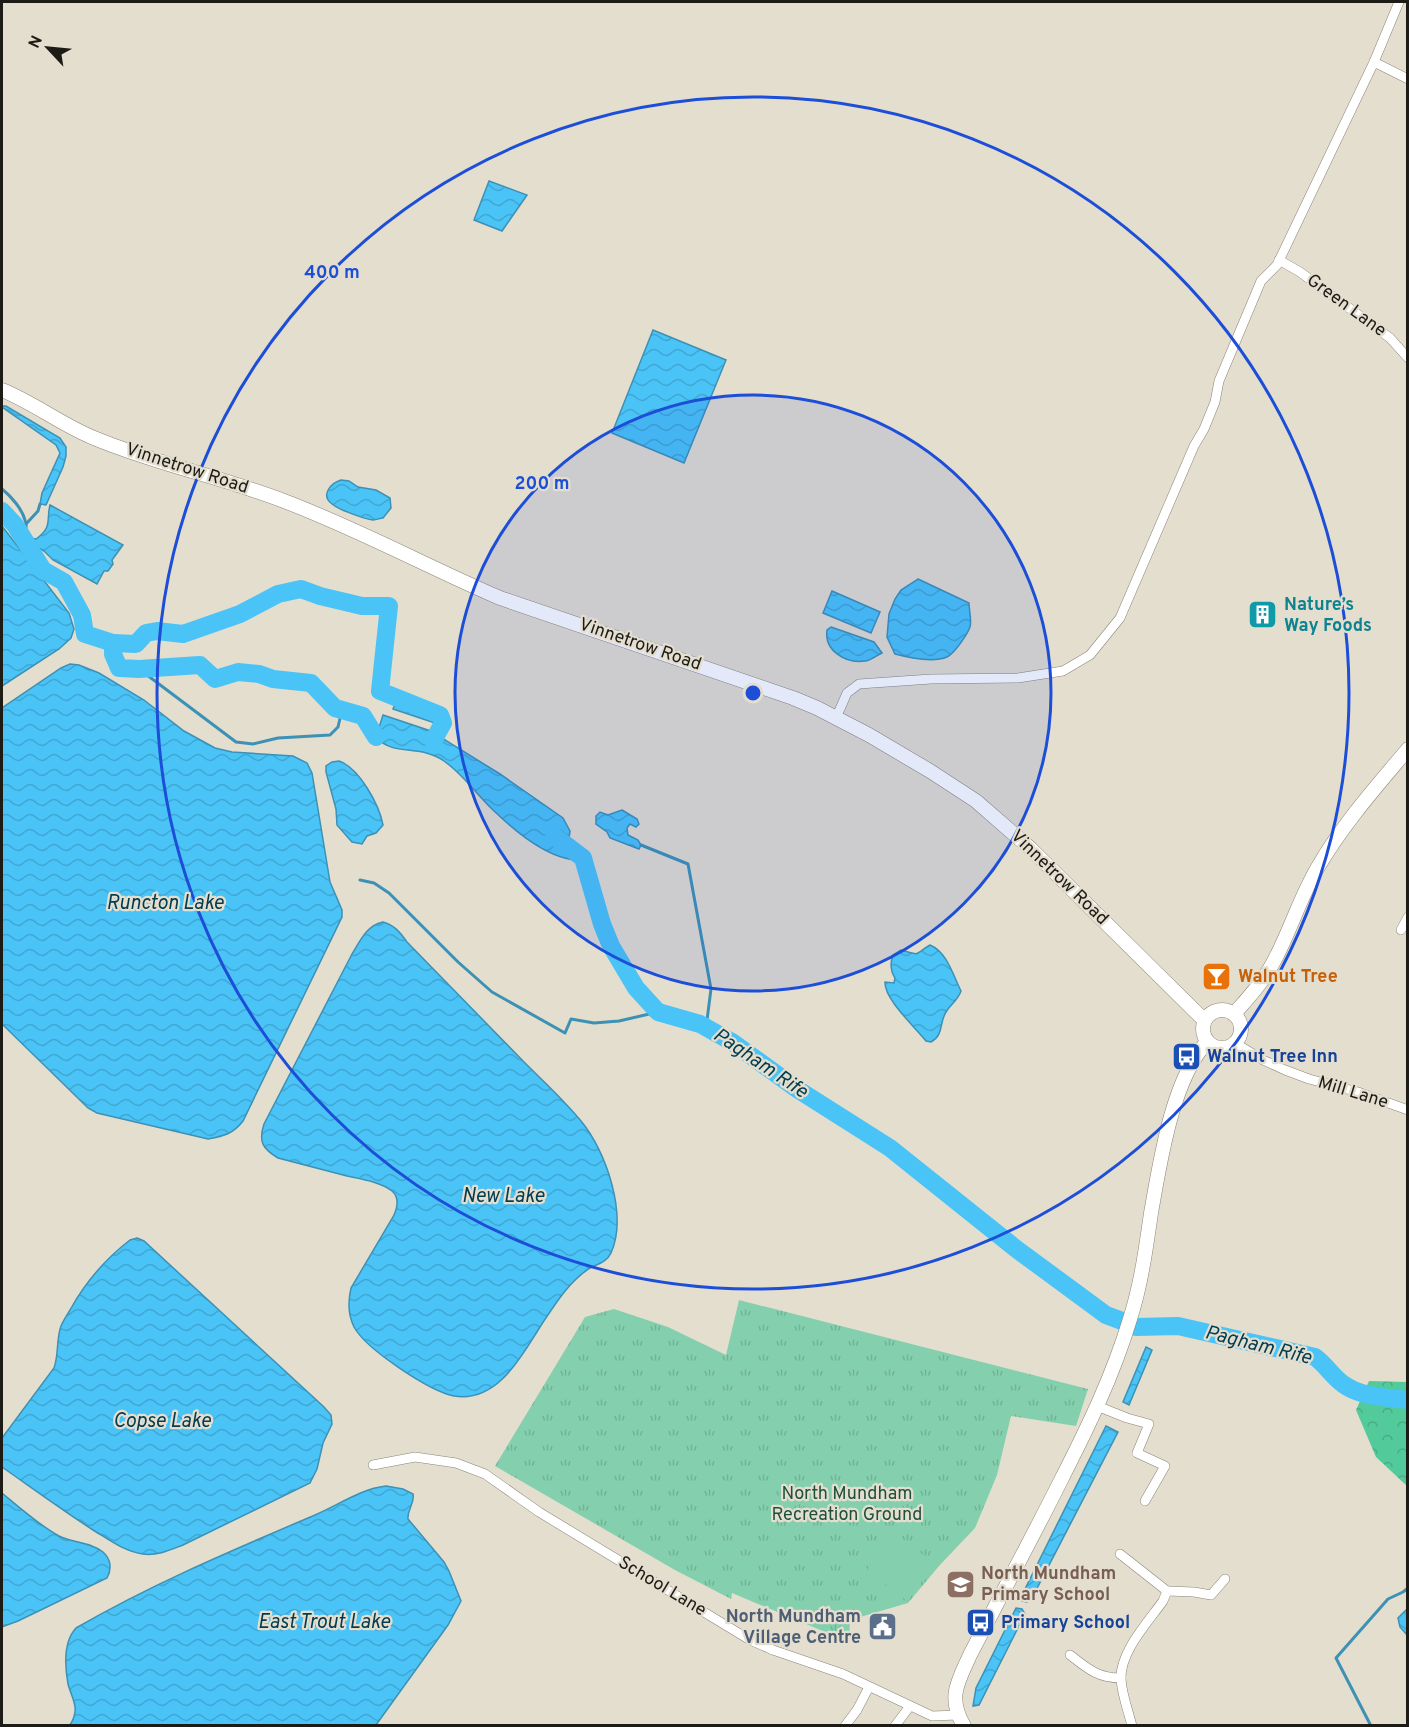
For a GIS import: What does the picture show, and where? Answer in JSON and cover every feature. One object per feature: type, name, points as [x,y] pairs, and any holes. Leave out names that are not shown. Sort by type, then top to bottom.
[{"type":"street","points":[[836,718],[847,693],[859,684],[931,679],[1017,678],[1063,671],[1090,655],[1120,618],[1204,429],[1238,331],[1261,281],[1280,260],[1374,62],[1399,2]]},
{"type":"street","points":[[1374,62],[1407,80]]},
{"type":"street","name":"Green Lane","points":[[1280,260],[1390,338],[1407,358]]},
{"type":"street","name":"Vinnetrow Road","points":[[2,390],[74,430],[110,445],[284,501],[347,526],[500,598],[793,698],[836,718],[930,771],[975,801],[1031,849],[1204,1020]]},
{"type":"street","points":[[1234,1014],[1260,984],[1273,964],[1306,889],[1330,847],[1407,749]]},
{"type":"street","points":[[1401,930],[1407,917]]},
{"type":"street","points":[[1222,1009],[1239,1019],[1241,1032],[1235,1043],[1224,1049],[1212,1046],[1207,1042],[1202,1030],[1204,1020],[1210,1013],[1222,1009]]},
{"type":"street","points":[[961,1720],[955,1702],[956,1687],[970,1655],[1097,1406],[1118,1356],[1136,1299],[1161,1163],[1175,1104],[1192,1062],[1207,1042]]},
{"type":"street","name":"Mill Lane","points":[[1235,1043],[1285,1070],[1358,1092],[1407,1110]]},
{"type":"street","points":[[1097,1406],[1149,1424],[1137,1453],[1165,1467],[1145,1501]]},
{"type":"street","name":"School Lane","points":[[374,1465],[414,1457],[456,1463],[485,1474],[539,1512],[750,1640],[843,1674],[932,1716],[961,1720]]},
{"type":"street","points":[[1120,1554],[1167,1591],[1211,1595],[1225,1579]]},
{"type":"street","points":[[1132,1725],[1124,1696],[1122,1666],[1127,1653],[1163,1601],[1167,1591]]},
{"type":"street","points":[[1070,1655],[1093,1673],[1121,1678]]},
{"type":"street","points":[[845,1725],[869,1687]]},
{"type":"street","points":[[895,1725],[910,1706]]},
{"type":"green space","name":"North Mundham Recreation Ground","points":[[739,1300],[1088,1389],[1076,1426],[1011,1416],[997,1475],[975,1528],[908,1603],[850,1620],[849,1642],[732,1593],[731,1599],[675,1570],[495,1466],[585,1317],[614,1309],[668,1327],[726,1355]]},
{"type":"green space","points":[[1369,1381],[1407,1382],[1407,1486],[1376,1457],[1356,1410]]},
{"type":"green space","points":[[895,1533],[935,1564],[907,1601],[867,1570]]},
{"type":"water","points":[[489,181],[527,195],[502,231],[474,220]]},
{"type":"water","points":[[653,330],[726,360],[684,463],[612,433]]},
{"type":"water","points":[[2,406],[6,406],[60,438],[66,447],[63,467],[46,505],[40,504],[42,493],[60,453],[56,445]]},
{"type":"water","points":[[341,480],[349,481],[358,487],[376,490],[390,498],[391,508],[383,518],[373,520],[335,506],[329,501],[327,493],[334,484]]},
{"type":"water","points":[[50,505],[123,545],[112,560],[113,564],[108,571],[104,571],[97,584],[53,560],[34,545],[30,550],[24,540],[36,539],[45,531]]},
{"type":"water","points":[[2,526],[69,613],[74,629],[71,638],[59,649],[2,686]]},
{"type":"water","points":[[918,579],[969,603],[971,619],[966,635],[953,652],[941,659],[928,660],[895,654],[887,637],[889,614],[895,599],[901,590]]},
{"type":"water","points":[[832,591],[880,612],[871,633],[823,613]]},
{"type":"water","points":[[831,627],[874,642],[882,653],[865,661],[843,658],[829,644],[827,630]]},
{"type":"water","name":"Runcton Lake","points":[[70,664],[99,673],[144,700],[184,731],[215,748],[232,752],[293,756],[307,763],[312,773],[330,882],[342,910],[342,917],[243,1121],[232,1132],[208,1139],[97,1113],[88,1108],[2,1024],[2,708]]},
{"type":"water","points":[[397,699],[440,715],[443,723],[437,735],[500,774],[563,818],[570,831],[570,844],[578,855],[575,860],[552,854],[520,834],[444,761],[426,753],[391,747],[376,737],[383,715],[431,731],[435,723],[393,709]]},
{"type":"water","points":[[339,761],[361,779],[373,797],[381,817],[383,825],[376,833],[367,836],[362,844],[352,842],[337,825],[336,809],[326,766]]},
{"type":"water","points":[[622,810],[637,819],[639,824],[636,827],[630,824],[627,828],[628,835],[638,840],[641,845],[639,849],[610,838],[607,832],[596,824],[596,816],[600,812],[608,815]]},
{"type":"water","name":"New Lake","points":[[383,922],[399,932],[581,1121],[599,1149],[616,1202],[616,1238],[609,1256],[605,1261],[582,1274],[568,1287],[516,1364],[506,1375],[483,1392],[469,1396],[443,1393],[399,1368],[371,1346],[352,1322],[349,1308],[351,1288],[396,1211],[395,1194],[377,1183],[278,1158],[265,1148],[262,1140],[264,1124],[352,954],[368,930]]},
{"type":"water","points":[[930,945],[945,958],[961,991],[946,1012],[938,1036],[931,1042],[926,1041],[901,1013],[889,996],[885,982],[894,983],[895,978],[891,966],[893,955],[901,950],[917,954]]},
{"type":"water","name":"Copse Lake","points":[[137,1238],[144,1241],[324,1407],[331,1415],[332,1424],[310,1483],[183,1545],[153,1554],[136,1553],[123,1548],[70,1515],[2,1467],[2,1438],[54,1368],[59,1331],[65,1318],[82,1290],[104,1263],[130,1240]]},
{"type":"water","points":[[1146,1347],[1152,1350],[1129,1405],[1123,1402]]},
{"type":"water","points":[[1356,1387],[1407,1397],[1407,1404],[1353,1397]]},
{"type":"water","points":[[1106,1426],[1118,1432],[1032,1598],[1027,1602],[1022,1601],[1021,1597]]},
{"type":"water","name":"East Trout Lake","points":[[386,1486],[403,1489],[413,1494],[408,1519],[444,1562],[461,1601],[448,1625],[376,1725],[70,1725],[75,1710],[68,1684],[66,1655],[69,1640],[76,1628],[193,1568],[358,1494]]},
{"type":"water","points":[[2,1493],[37,1522],[59,1536],[93,1546],[103,1552],[110,1564],[107,1578],[2,1627]]},
{"type":"water","points":[[1016,1608],[1022,1609],[1025,1614],[979,1705],[973,1706],[976,1688]]},
{"type":"water","points":[[1407,1609],[1407,1635],[1400,1627],[1398,1618]]},
{"type":"waterway","points":[[2,489],[16,503],[24,516],[26,525],[24,540]]},
{"type":"waterway","points":[[26,524],[38,511],[40,504]]},
{"type":"waterway","name":"Pagham Rife","points":[[2,511],[15,525],[43,570],[64,582],[82,615],[85,634],[113,643],[113,654],[119,668],[200,665],[215,679],[238,672],[311,683],[335,708],[363,716],[376,737]]},
{"type":"waterway","name":"Pagham Rife","points":[[113,643],[136,644],[146,633],[157,631],[183,634],[240,614],[278,594],[301,589],[362,606],[389,606],[380,691],[440,715],[443,723],[433,741]]},
{"type":"waterway","points":[[139,669],[236,742],[253,744],[278,738],[330,735],[338,727],[342,710]]},
{"type":"waterway","name":"Pagham Rife","points":[[554,836],[583,858],[602,924],[611,946],[636,988],[658,1012],[700,1024],[732,1042],[797,1089],[890,1148],[1015,1248],[1106,1315],[1122,1321]]},
{"type":"waterway","points":[[641,845],[688,864],[711,989],[706,1028]]},
{"type":"waterway","points":[[360,880],[374,883],[389,893],[458,962],[492,992],[565,1033],[571,1019],[594,1023],[619,1021],[658,1012]]},
{"type":"waterway","name":"Pagham Rife","points":[[1133,1326],[1178,1326],[1315,1357],[1339,1381],[1357,1392],[1408,1400]]},
{"type":"waterway","points":[[1371,1726],[1336,1658],[1388,1599],[1408,1588]]},
{"type":"place","name":"Nature’s Way Foods","points":[[1263,615]]},
{"type":"place","name":"Walnut Tree","points":[[1217,977]]},
{"type":"place","name":"Walnut Tree Inn","points":[[1186,1057]]},
{"type":"place","name":"North Mundham Primary School","points":[[960,1584]]},
{"type":"place","name":"Primary School","points":[[980,1623]]},
{"type":"place","name":"North Mundham Village Centre","points":[[882,1627]]}]
